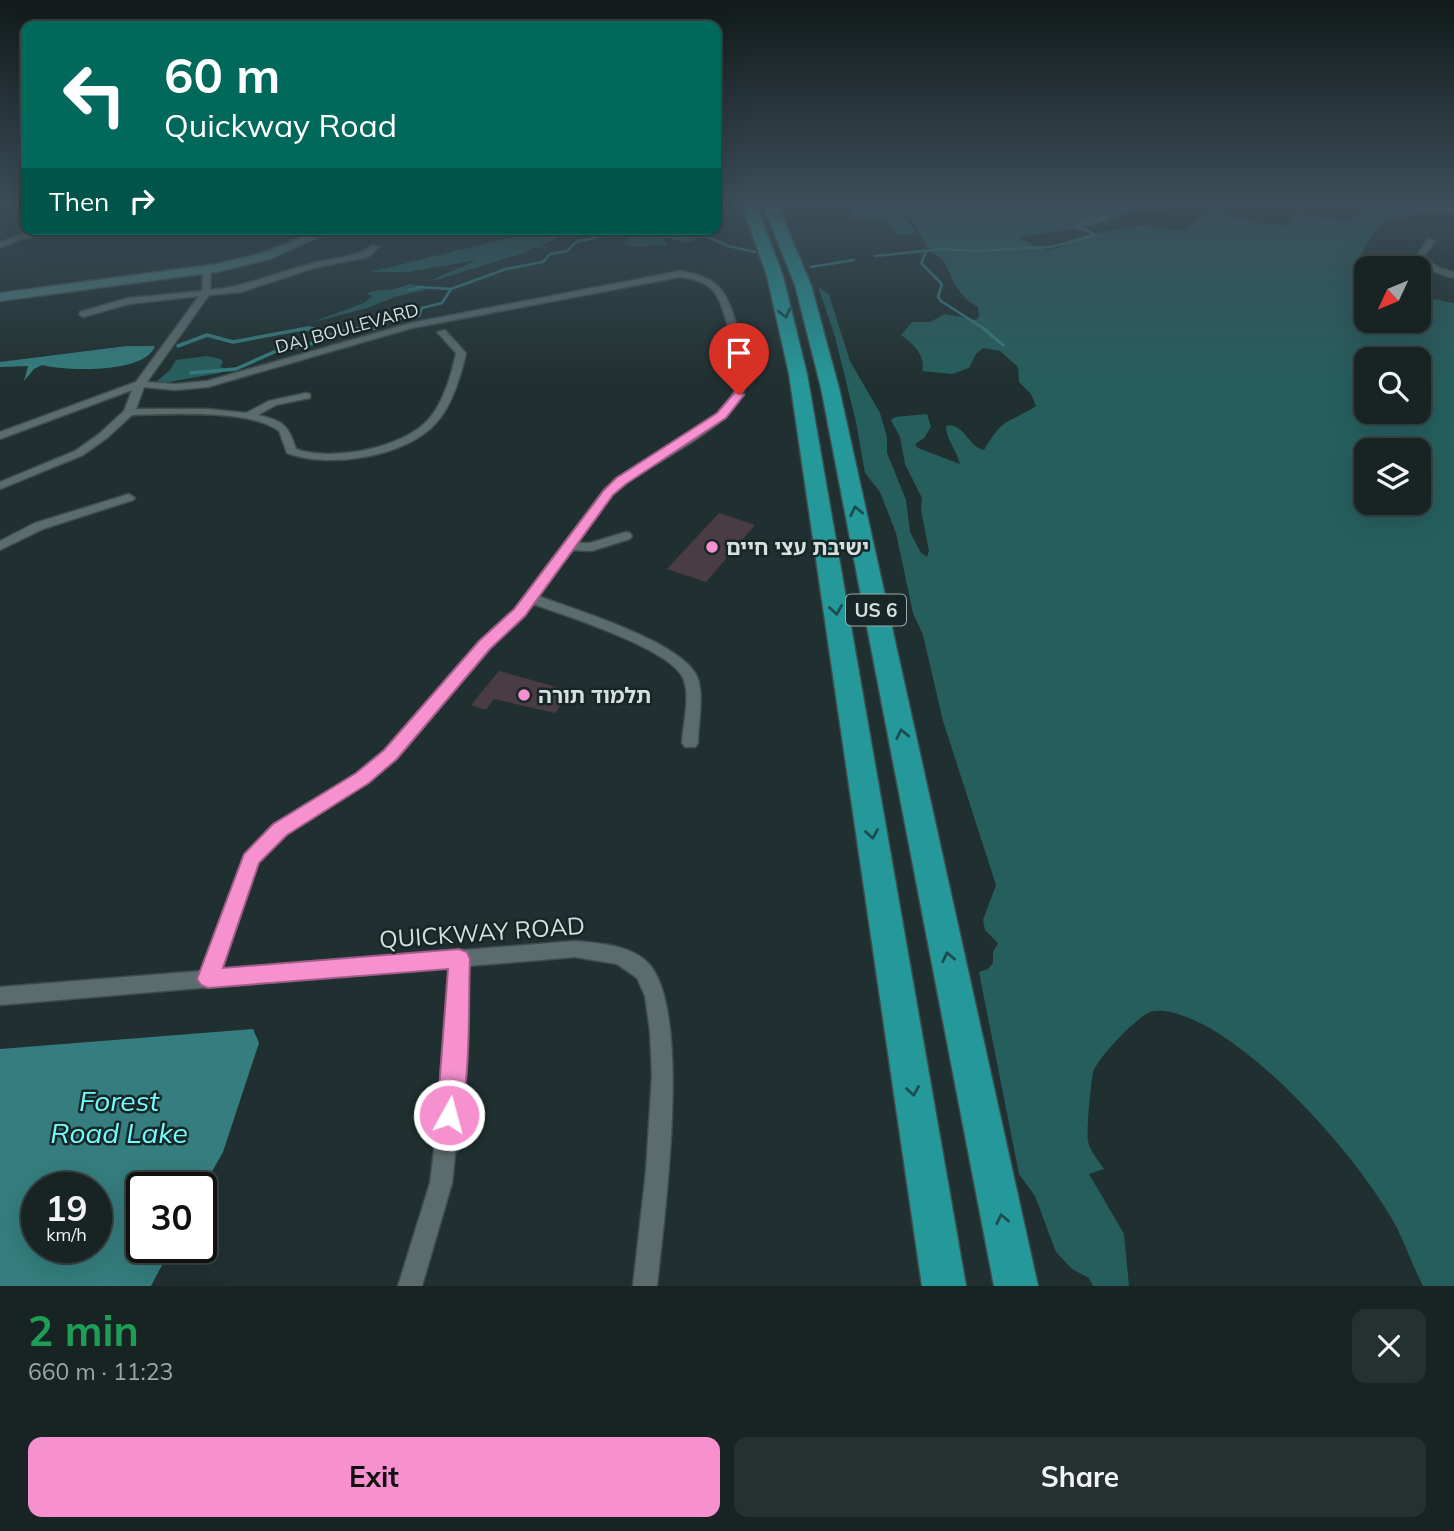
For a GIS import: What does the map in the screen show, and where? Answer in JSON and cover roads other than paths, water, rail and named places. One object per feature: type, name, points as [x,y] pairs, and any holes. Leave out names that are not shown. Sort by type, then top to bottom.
[{"type":"highway","name":"US 6","points":[[770,262],[798,374],[944,1286]]},
{"type":"highway","name":"US 6","points":[[794,262],[803,285],[825,364],[1016,1286]]},
{"type":"street","points":[[0,297],[207,270],[241,262]]},
{"type":"street","points":[[83,314],[128,301],[241,289],[331,262]]},
{"type":"street","points":[[1426,262],[1433,268],[1454,275]]},
{"type":"street","points":[[0,486],[79,453],[129,412],[140,384],[206,293],[207,270]]},
{"type":"street","name":"DAJ BOULEVARD","points":[[140,384],[175,387],[208,384],[411,326],[663,275],[699,276],[712,282],[720,289],[732,324],[742,378],[739,395],[722,415],[608,492],[567,546]]},
{"type":"street","points":[[129,412],[181,411],[246,417],[280,426],[285,432],[291,451],[315,460],[340,458],[413,435],[436,417],[459,368],[461,353],[442,332]]},
{"type":"street","points":[[0,436],[140,384]]},
{"type":"street","points":[[246,417],[273,403],[306,396]]},
{"type":"street","points":[[0,546],[39,526],[129,498]]},
{"type":"street","points":[[208,979],[251,859],[261,846],[280,830],[362,778],[391,754],[485,645],[520,612],[567,546],[591,547],[625,536]]},
{"type":"street","points":[[530,598],[659,649],[679,661],[690,675],[692,689],[690,743]]},
{"type":"street","name":"QUICKWAY ROAD","points":[[0,996],[575,949],[600,951],[625,958],[643,971],[654,989],[661,1020],[662,1083],[645,1286]]},
{"type":"street","points":[[410,1286],[441,1183],[454,1069],[459,959]]},
{"type":"water","points":[[127,346],[155,346],[137,362],[121,366],[85,369],[42,365],[34,369],[24,381],[28,366],[0,367],[0,362]]},
{"type":"water","name":"Forest Road Lake","points":[[253,1029],[259,1043],[223,1152],[212,1172],[126,1172],[126,1263],[163,1263],[151,1286],[0,1286],[0,1049]]},
{"type":"waterway","points":[[451,289],[506,269],[543,262]]},
{"type":"waterway","points":[[811,267],[842,262]]},
{"type":"waterway","points":[[921,262],[942,284],[938,297],[941,301],[983,328]]},
{"type":"waterway","points":[[409,290],[420,287],[451,289]]},
{"type":"waterway","points":[[376,328],[394,319],[419,316],[422,308],[442,303],[451,289]]},
{"type":"waterway","points":[[178,346],[207,335],[233,342],[308,328]]},
{"type":"waterway","points":[[310,328],[330,335]]},
{"type":"waterway","points":[[191,373],[236,369],[283,348],[305,346],[349,329],[376,328]]},
{"type":"waterway","points":[[347,330],[376,328]]},
{"type":"waterway","points":[[983,328],[1003,345]]},
{"type":"waterway","points":[[298,330],[315,330]]},
{"type":"place","name":"ישיבת עצי חיים","points":[[712,547]]},
{"type":"place","name":"תלמוד תורה","points":[[524,695]]}]
